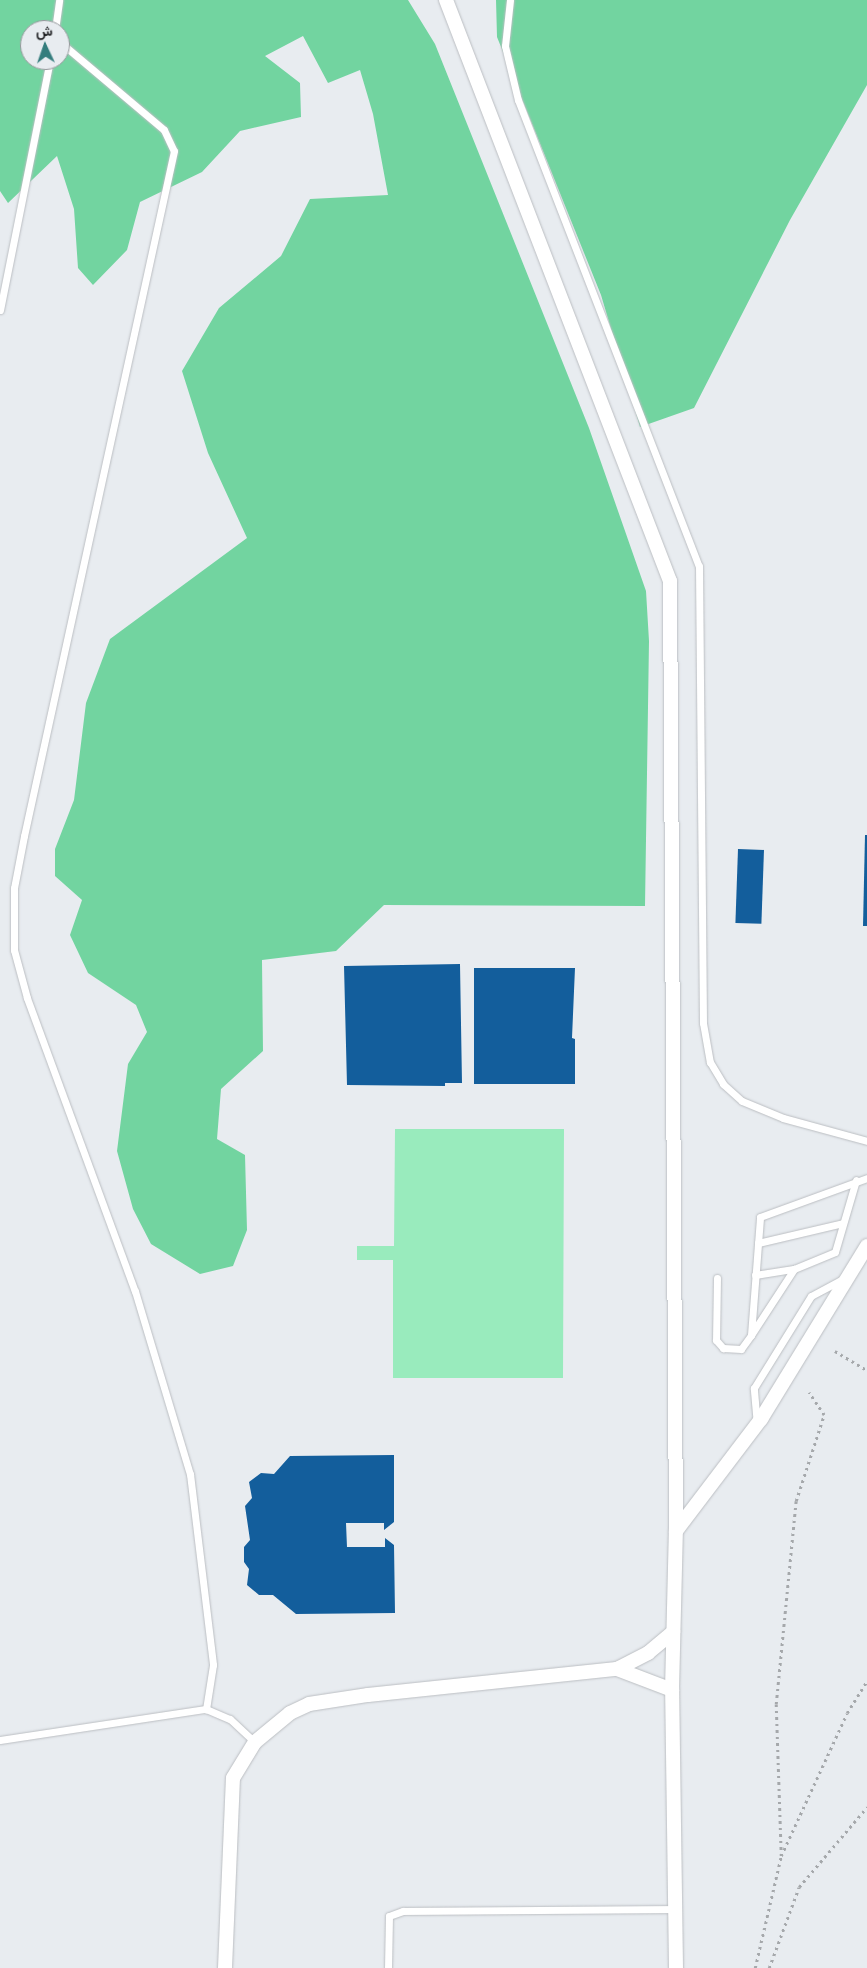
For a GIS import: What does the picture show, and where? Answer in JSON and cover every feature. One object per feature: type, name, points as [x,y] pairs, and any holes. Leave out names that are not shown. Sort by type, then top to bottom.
[{"type":"street","points":[[446,0],[670,581],[676,1531],[672,1690],[676,1968]]},
{"type":"street","points":[[676,1531],[757,1425],[867,1246]]},
{"type":"street","points":[[225,1968],[232,1792],[236,1773],[255,1742],[290,1713],[309,1704],[518,1677],[617,1669],[648,1653],[673,1632]]},
{"type":"street","points":[[617,1669],[672,1690]]},
{"type":"lane","points":[[56,20],[59,0]]},
{"type":"lane","points":[[510,0],[505,46],[518,100],[699,566],[703,1023],[710,1062],[723,1084],[742,1101],[783,1118],[867,1141]]},
{"type":"lane","points":[[70,50],[158,124],[174,151],[24,836],[14,888],[14,950],[27,998],[135,1291],[190,1474],[212,1665],[206,1709]]},
{"type":"lane","points":[[0,310],[48,70]]},
{"type":"lane","points":[[748,1339],[760,1217],[856,1180],[867,1178]]},
{"type":"lane","points":[[755,1275],[794,1269],[835,1252],[856,1180]]},
{"type":"lane","points":[[758,1242],[843,1223]]},
{"type":"lane","points":[[717,1278],[716,1340],[723,1348],[736,1349],[741,1348],[748,1339],[794,1269]]},
{"type":"lane","points":[[757,1425],[754,1388],[795,1321],[811,1296],[849,1277]]},
{"type":"lane","points":[[0,1740],[206,1709],[230,1719],[255,1742]]},
{"type":"lane","points":[[388,1968],[388,1916],[403,1911],[676,1909]]},
{"type":"path","points":[[835,1351],[867,1370]]},
{"type":"path","points":[[781,1856],[778,1685],[796,1501],[824,1415],[809,1393]]},
{"type":"path","points":[[755,1968],[781,1856],[847,1713],[867,1681]]},
{"type":"path","points":[[769,1968],[799,1887],[867,1807]]},
{"type":"green space","points":[[0,0],[408,0],[435,44],[589,428],[646,591],[649,641],[645,906],[384,905],[336,951],[262,960],[263,1051],[221,1089],[217,1139],[245,1155],[247,1230],[233,1266],[200,1274],[151,1244],[133,1209],[117,1151],[128,1064],[147,1032],[136,1005],[88,973],[70,935],[82,900],[55,876],[55,849],[74,800],[86,703],[110,639],[247,538],[208,453],[182,371],[219,308],[281,256],[310,199],[388,195],[373,114],[360,70],[328,83],[303,36],[265,56],[300,83],[301,117],[240,131],[202,172],[140,202],[127,250],[93,285],[78,268],[74,209],[57,156],[8,203],[0,191]]},
{"type":"green space","points":[[496,0],[867,0],[867,85],[790,220],[694,408],[640,427],[601,295],[497,37]]},
{"type":"green space","points":[[395,1129],[564,1129],[563,1378],[393,1378],[393,1260],[357,1260],[357,1246],[394,1246]]},
{"type":"building","points":[[865,835],[867,835],[867,926],[863,926]]},
{"type":"building","points":[[738,849],[764,850],[761,924],[735,923]]},
{"type":"building","points":[[460,964],[462,1083],[445,1083],[445,1086],[347,1085],[344,966]]},
{"type":"building","points":[[474,968],[575,968],[572,1038],[575,1039],[575,1084],[474,1084]]},
{"type":"building","points":[[394,1455],[394,1522],[384,1530],[384,1523],[346,1523],[347,1547],[385,1547],[385,1538],[394,1545],[395,1613],[296,1614],[273,1595],[259,1595],[247,1585],[249,1569],[244,1562],[244,1547],[250,1540],[245,1506],[252,1498],[249,1482],[261,1473],[274,1474],[290,1456]]}]
